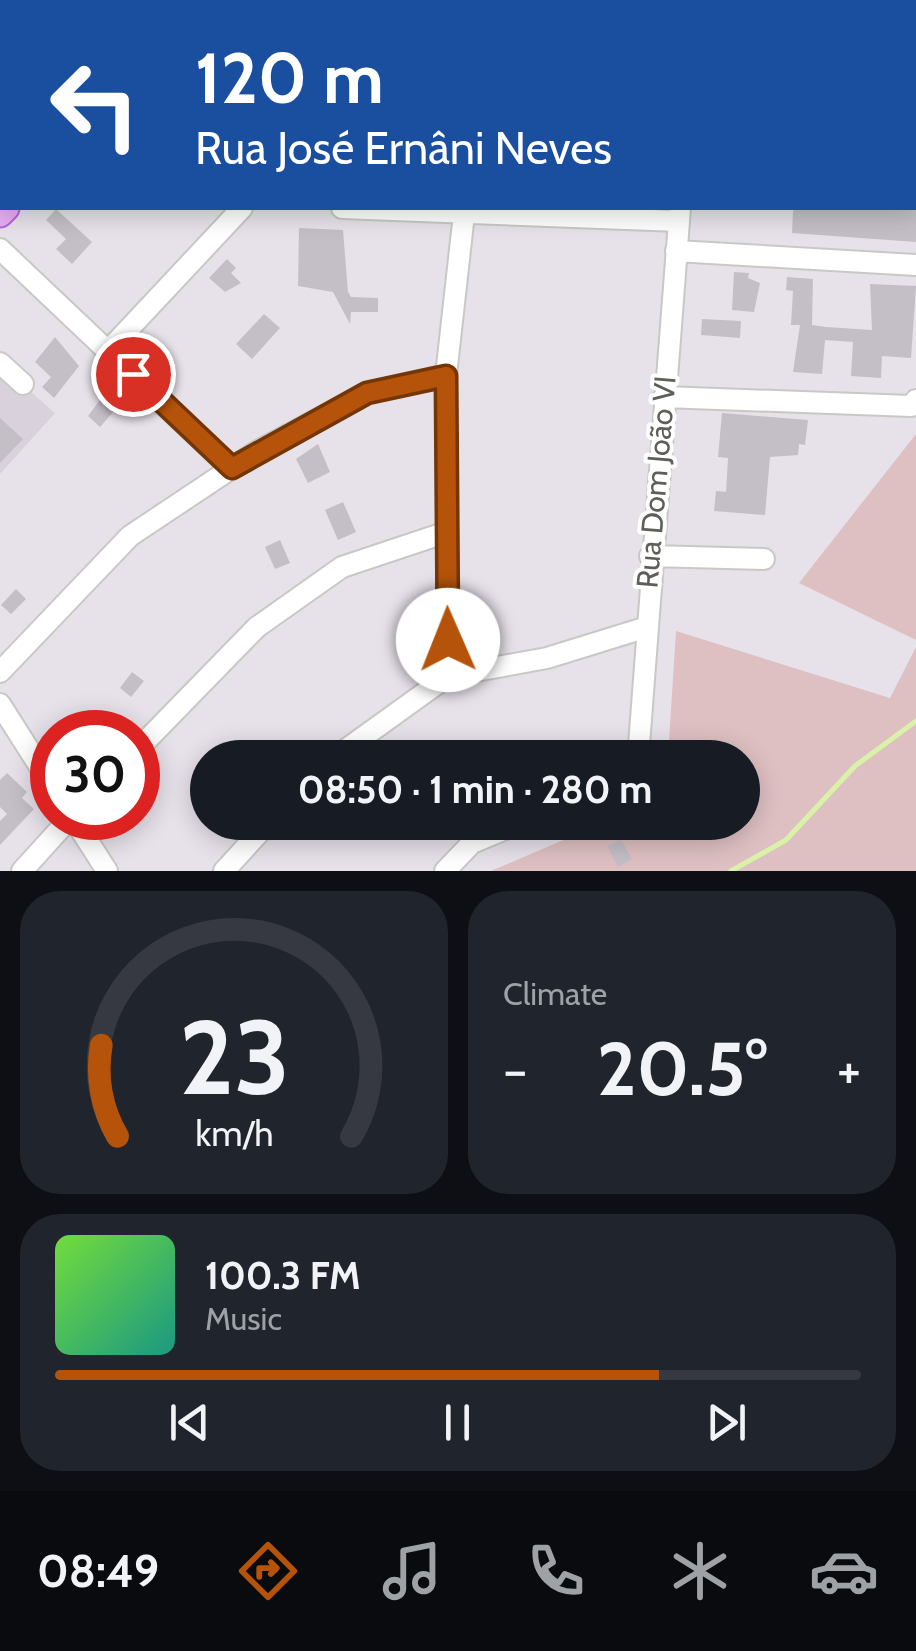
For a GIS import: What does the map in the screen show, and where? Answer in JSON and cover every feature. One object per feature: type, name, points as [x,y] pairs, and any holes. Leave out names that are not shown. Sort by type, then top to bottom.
[{"type":"street","points":[[108,351],[240,210]]},
{"type":"street","points":[[383,210],[679,214]]},
{"type":"street","points":[[448,676],[446,376],[464,214]]},
{"type":"street","name":"Rua Dom João VI","points":[[639,740],[644,628],[679,214]]},
{"type":"street","points":[[0,248],[232,468]]},
{"type":"street","points":[[676,251],[916,266]]},
{"type":"street","points":[[0,364],[22,384]]},
{"type":"street","points":[[0,672],[130,536],[232,468],[367,393],[446,376]]},
{"type":"street","points":[[664,396],[914,403]]},
{"type":"street","points":[[160,726],[257,627],[328,577],[342,568],[447,532]]},
{"type":"street","points":[[650,556],[764,559]]},
{"type":"street","points":[[359,740],[448,676],[547,658],[644,628]]},
{"type":"street","points":[[0,704],[30,751]]},
{"type":"street","points":[[22,871],[51,840]]},
{"type":"street","points":[[87,840],[108,871]]},
{"type":"street","points":[[224,871],[253,840]]},
{"type":"street","points":[[445,871],[479,840]]},
{"type":"shaded area","points":[[0,365],[55,413],[0,474]]},
{"type":"shaded area","points":[[916,434],[916,640],[799,583]]},
{"type":"shaded area","points":[[676,631],[890,698],[916,647],[916,871],[491,871],[563,840],[760,840],[760,740],[669,740]]},
{"type":"building","points":[[57,210],[92,242],[72,264],[56,249],[66,239],[46,220]]},
{"type":"building","points":[[916,210],[916,242],[792,233],[793,211]]},
{"type":"building","points":[[299,228],[343,230],[348,292],[351,297],[378,298],[378,312],[351,312],[350,324],[333,292],[298,286]]},
{"type":"building","points":[[227,259],[236,268],[231,273],[241,283],[225,292],[209,278]]},
{"type":"building","points":[[734,272],[749,273],[748,278],[760,283],[754,312],[732,310]]},
{"type":"building","points":[[787,277],[813,279],[812,325],[826,327],[872,330],[870,284],[916,286],[911,358],[882,356],[881,378],[851,376],[853,342],[825,340],[822,374],[793,372],[800,325],[791,325],[793,291],[786,290]]},
{"type":"building","points":[[264,314],[280,328],[252,359],[236,344]]},
{"type":"building","points":[[702,319],[741,321],[740,338],[701,335]]},
{"type":"building","points":[[55,337],[79,366],[54,398],[42,387],[51,377],[35,362]]},
{"type":"building","points":[[109,388],[123,401],[100,427],[88,416]]},
{"type":"building","points":[[722,413],[808,420],[805,445],[799,444],[798,455],[770,457],[765,515],[714,511],[716,491],[726,492],[728,458],[718,457]]},
{"type":"building","points":[[0,418],[23,439],[0,463]]},
{"type":"building","points":[[318,444],[330,472],[308,483],[296,459]]},
{"type":"building","points":[[343,502],[356,532],[338,540],[325,510]]},
{"type":"building","points":[[280,540],[290,563],[275,569],[265,547]]},
{"type":"building","points":[[16,589],[26,599],[11,614],[1,605]]},
{"type":"building","points":[[132,672],[144,681],[131,697],[120,688]]},
{"type":"building","points":[[7,773],[27,792],[22,798],[30,805],[30,813],[0,845],[0,821],[7,814],[0,807],[0,780]]},
{"type":"building","points":[[622,840],[632,859],[618,867],[607,846]]},
{"type":"waterway","points":[[731,871],[786,840],[855,766],[916,721]]},
{"type":"route","points":[[133,374],[232,468],[367,393],[446,376],[448,640]]}]
